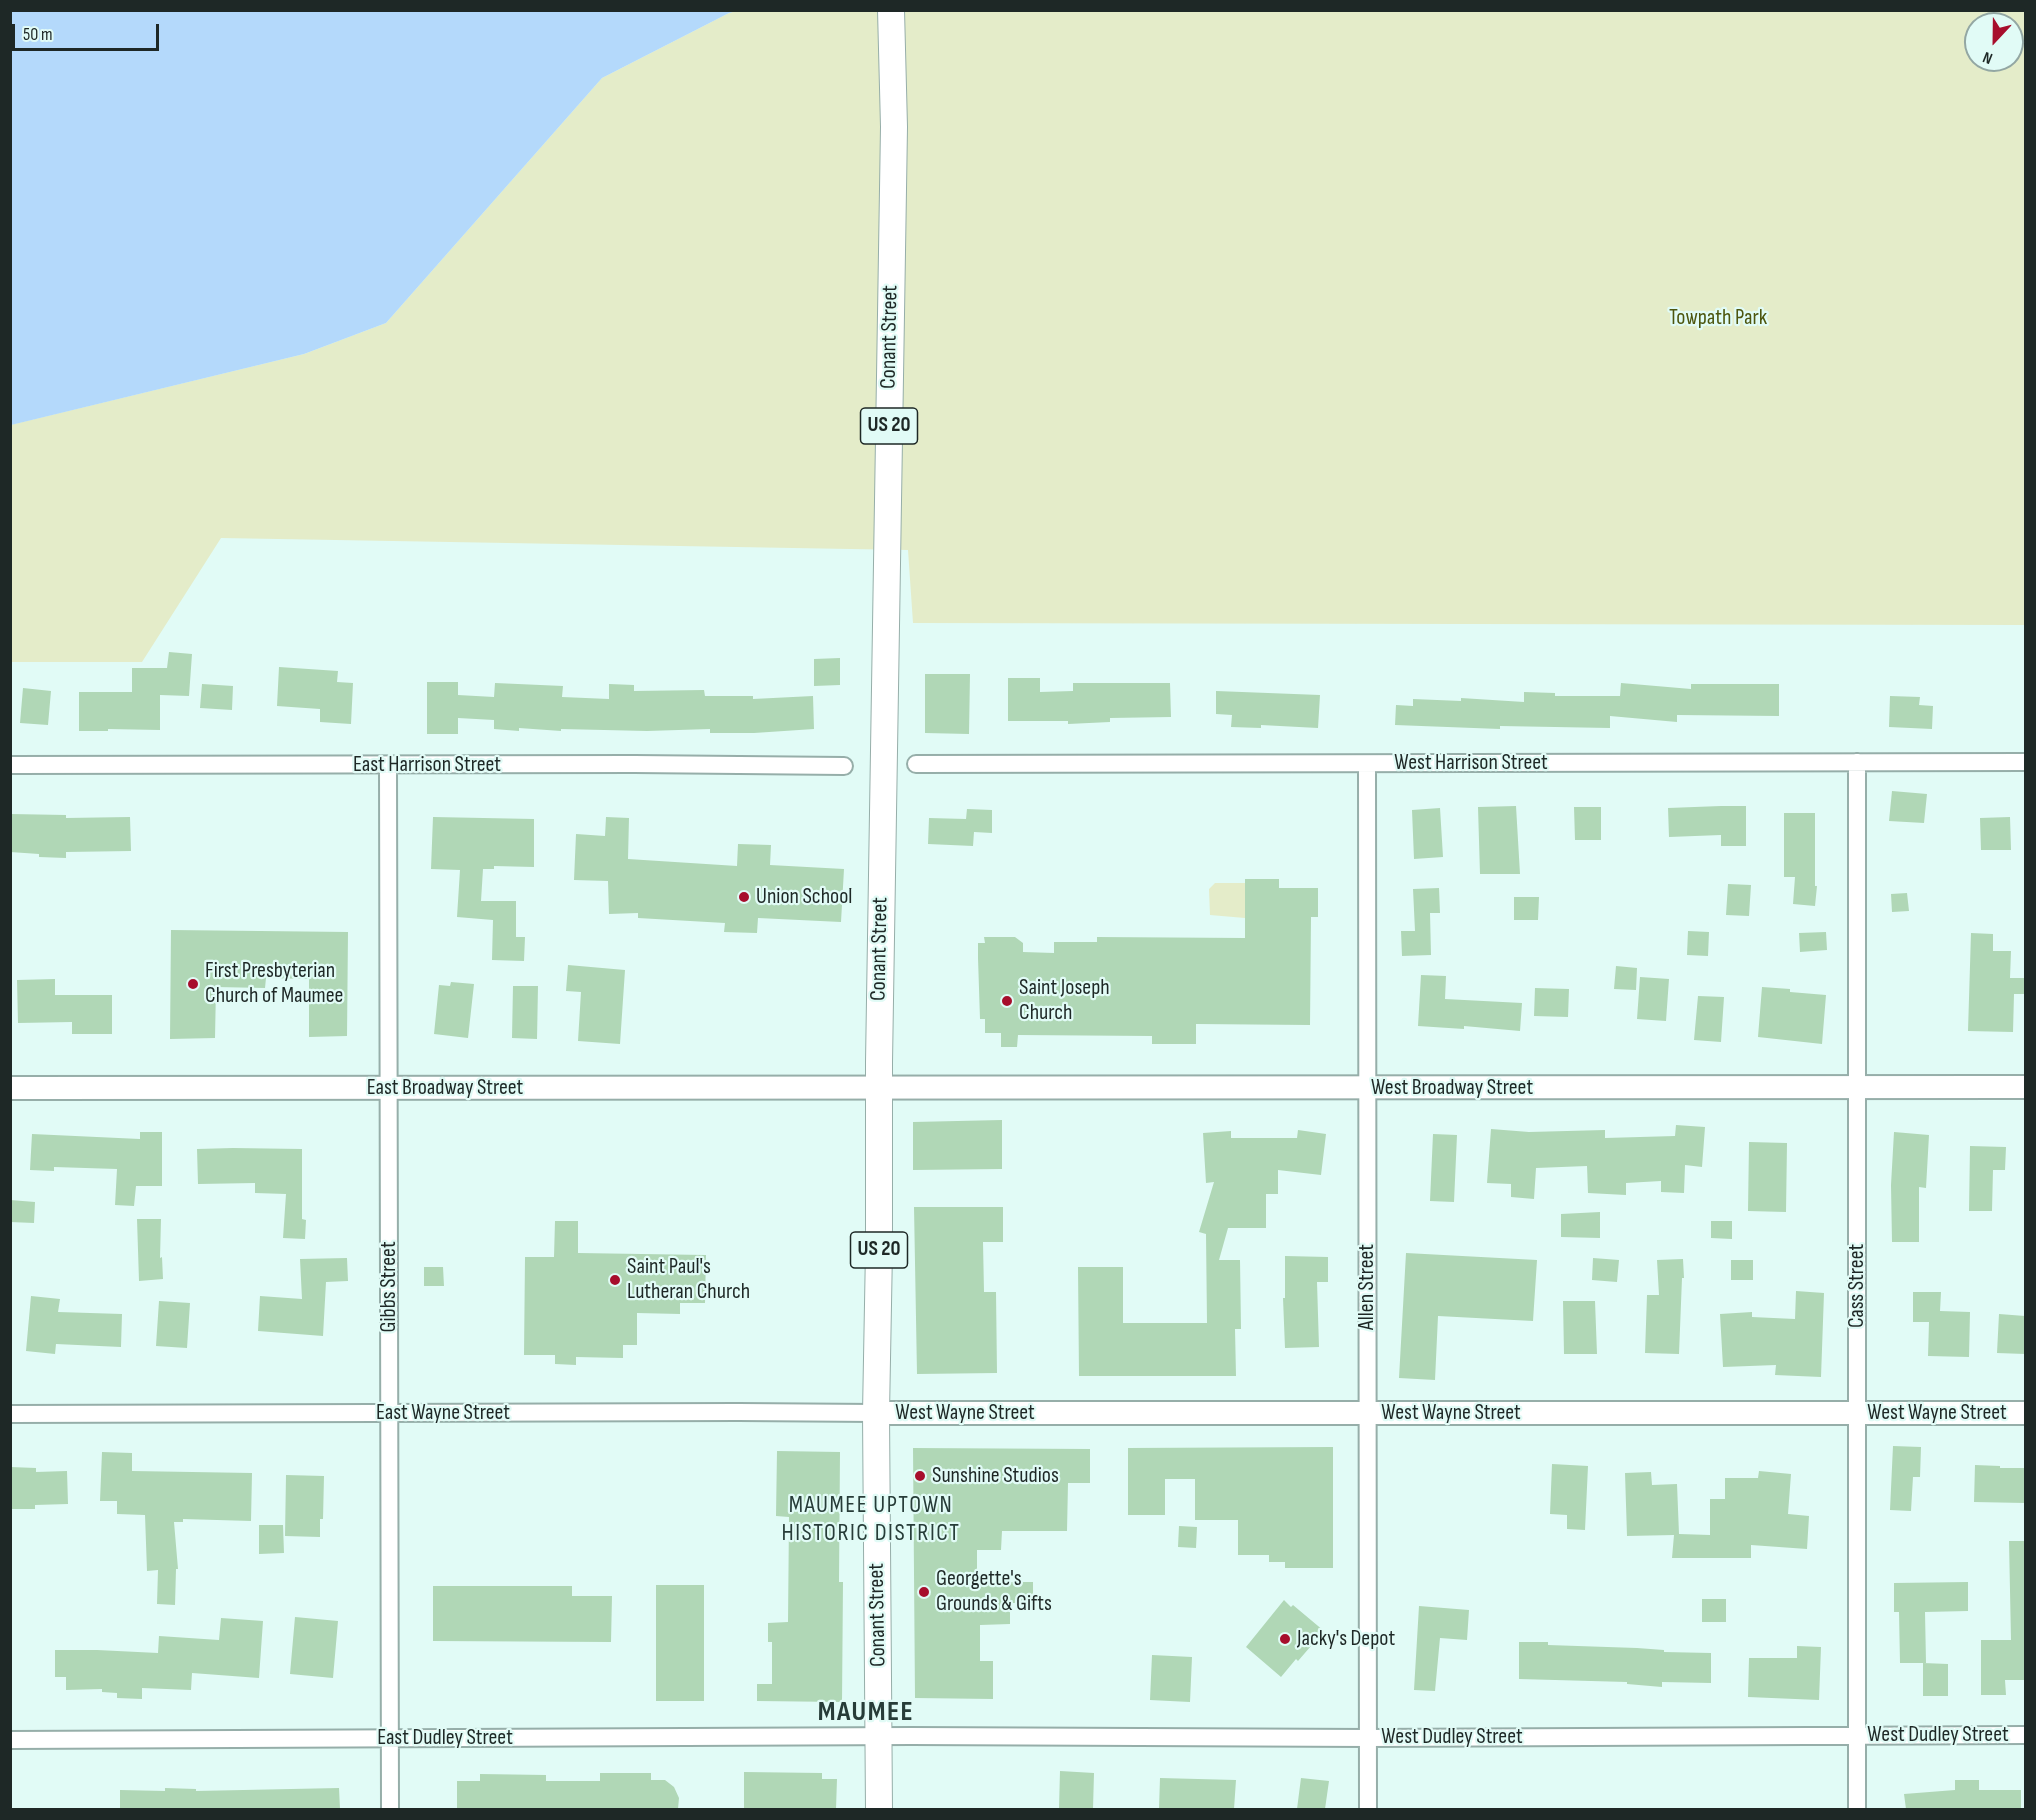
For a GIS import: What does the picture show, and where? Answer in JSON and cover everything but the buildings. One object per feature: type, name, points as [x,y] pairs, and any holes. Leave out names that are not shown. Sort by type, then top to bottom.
[{"type":"main road","name":"Conant Street","points":[[879,1809],[876,1413],[894,88],[891,10]]},
{"type":"street","name":"Cass Street","points":[[1857,762],[1857,1809]]},
{"type":"street","name":"West Harrison Street","points":[[916,764],[2025,762]]},
{"type":"street","name":"Allen Street","points":[[1367,764],[1368,1809]]},
{"type":"street","name":"East Harrison Street","points":[[10,765],[844,766]]},
{"type":"street","name":"Gibbs Street","points":[[388,765],[390,1809]]},
{"type":"street","name":"West Broadway Street","points":[[879,1086],[2025,1087]]},
{"type":"street","name":"East Broadway Street","points":[[10,1088],[879,1086]]},
{"type":"street","name":"West Wayne Street","points":[[876,1413],[2025,1413]]},
{"type":"street","name":"East Wayne Street","points":[[10,1414],[876,1413]]},
{"type":"street","name":"West Dudley Street","points":[[879,1736],[1368,1738],[2025,1735]]},
{"type":"street","name":"East Dudley Street","points":[[10,1740],[879,1736]]},
{"type":"green space","name":"Towpath Park","points":[[736,11],[2025,11],[2025,625],[913,623],[908,550],[221,538],[142,662],[11,662],[10,425],[304,354],[386,323],[602,78]]},
{"type":"green space","points":[[1215,883],[1245,883],[1245,918],[1210,915],[1209,889]]},
{"type":"water","points":[[10,11],[736,11],[602,78],[386,323],[304,354],[11,425]]},
{"type":"place","name":"Union School","points":[[744,897]]},
{"type":"place","name":"First Presbyterian Church of Maumee","points":[[193,984]]},
{"type":"place","name":"Saint Joseph Church","points":[[1007,1001]]},
{"type":"place","name":"Saint Paul's Lutheran Church","points":[[615,1280]]},
{"type":"place","name":"Sunshine Studios","points":[[920,1476]]},
{"type":"place","name":"Georgette's Grounds & Gifts","points":[[924,1592]]},
{"type":"place","name":"Jacky's Depot","points":[[1285,1639]]},
{"type":"district","name":"MAUMEE UPTOWN HISTORIC DISTRICT","points":[[871,1520]]},
{"type":"district","name":"MAUMEE","points":[[866,1713]]}]
